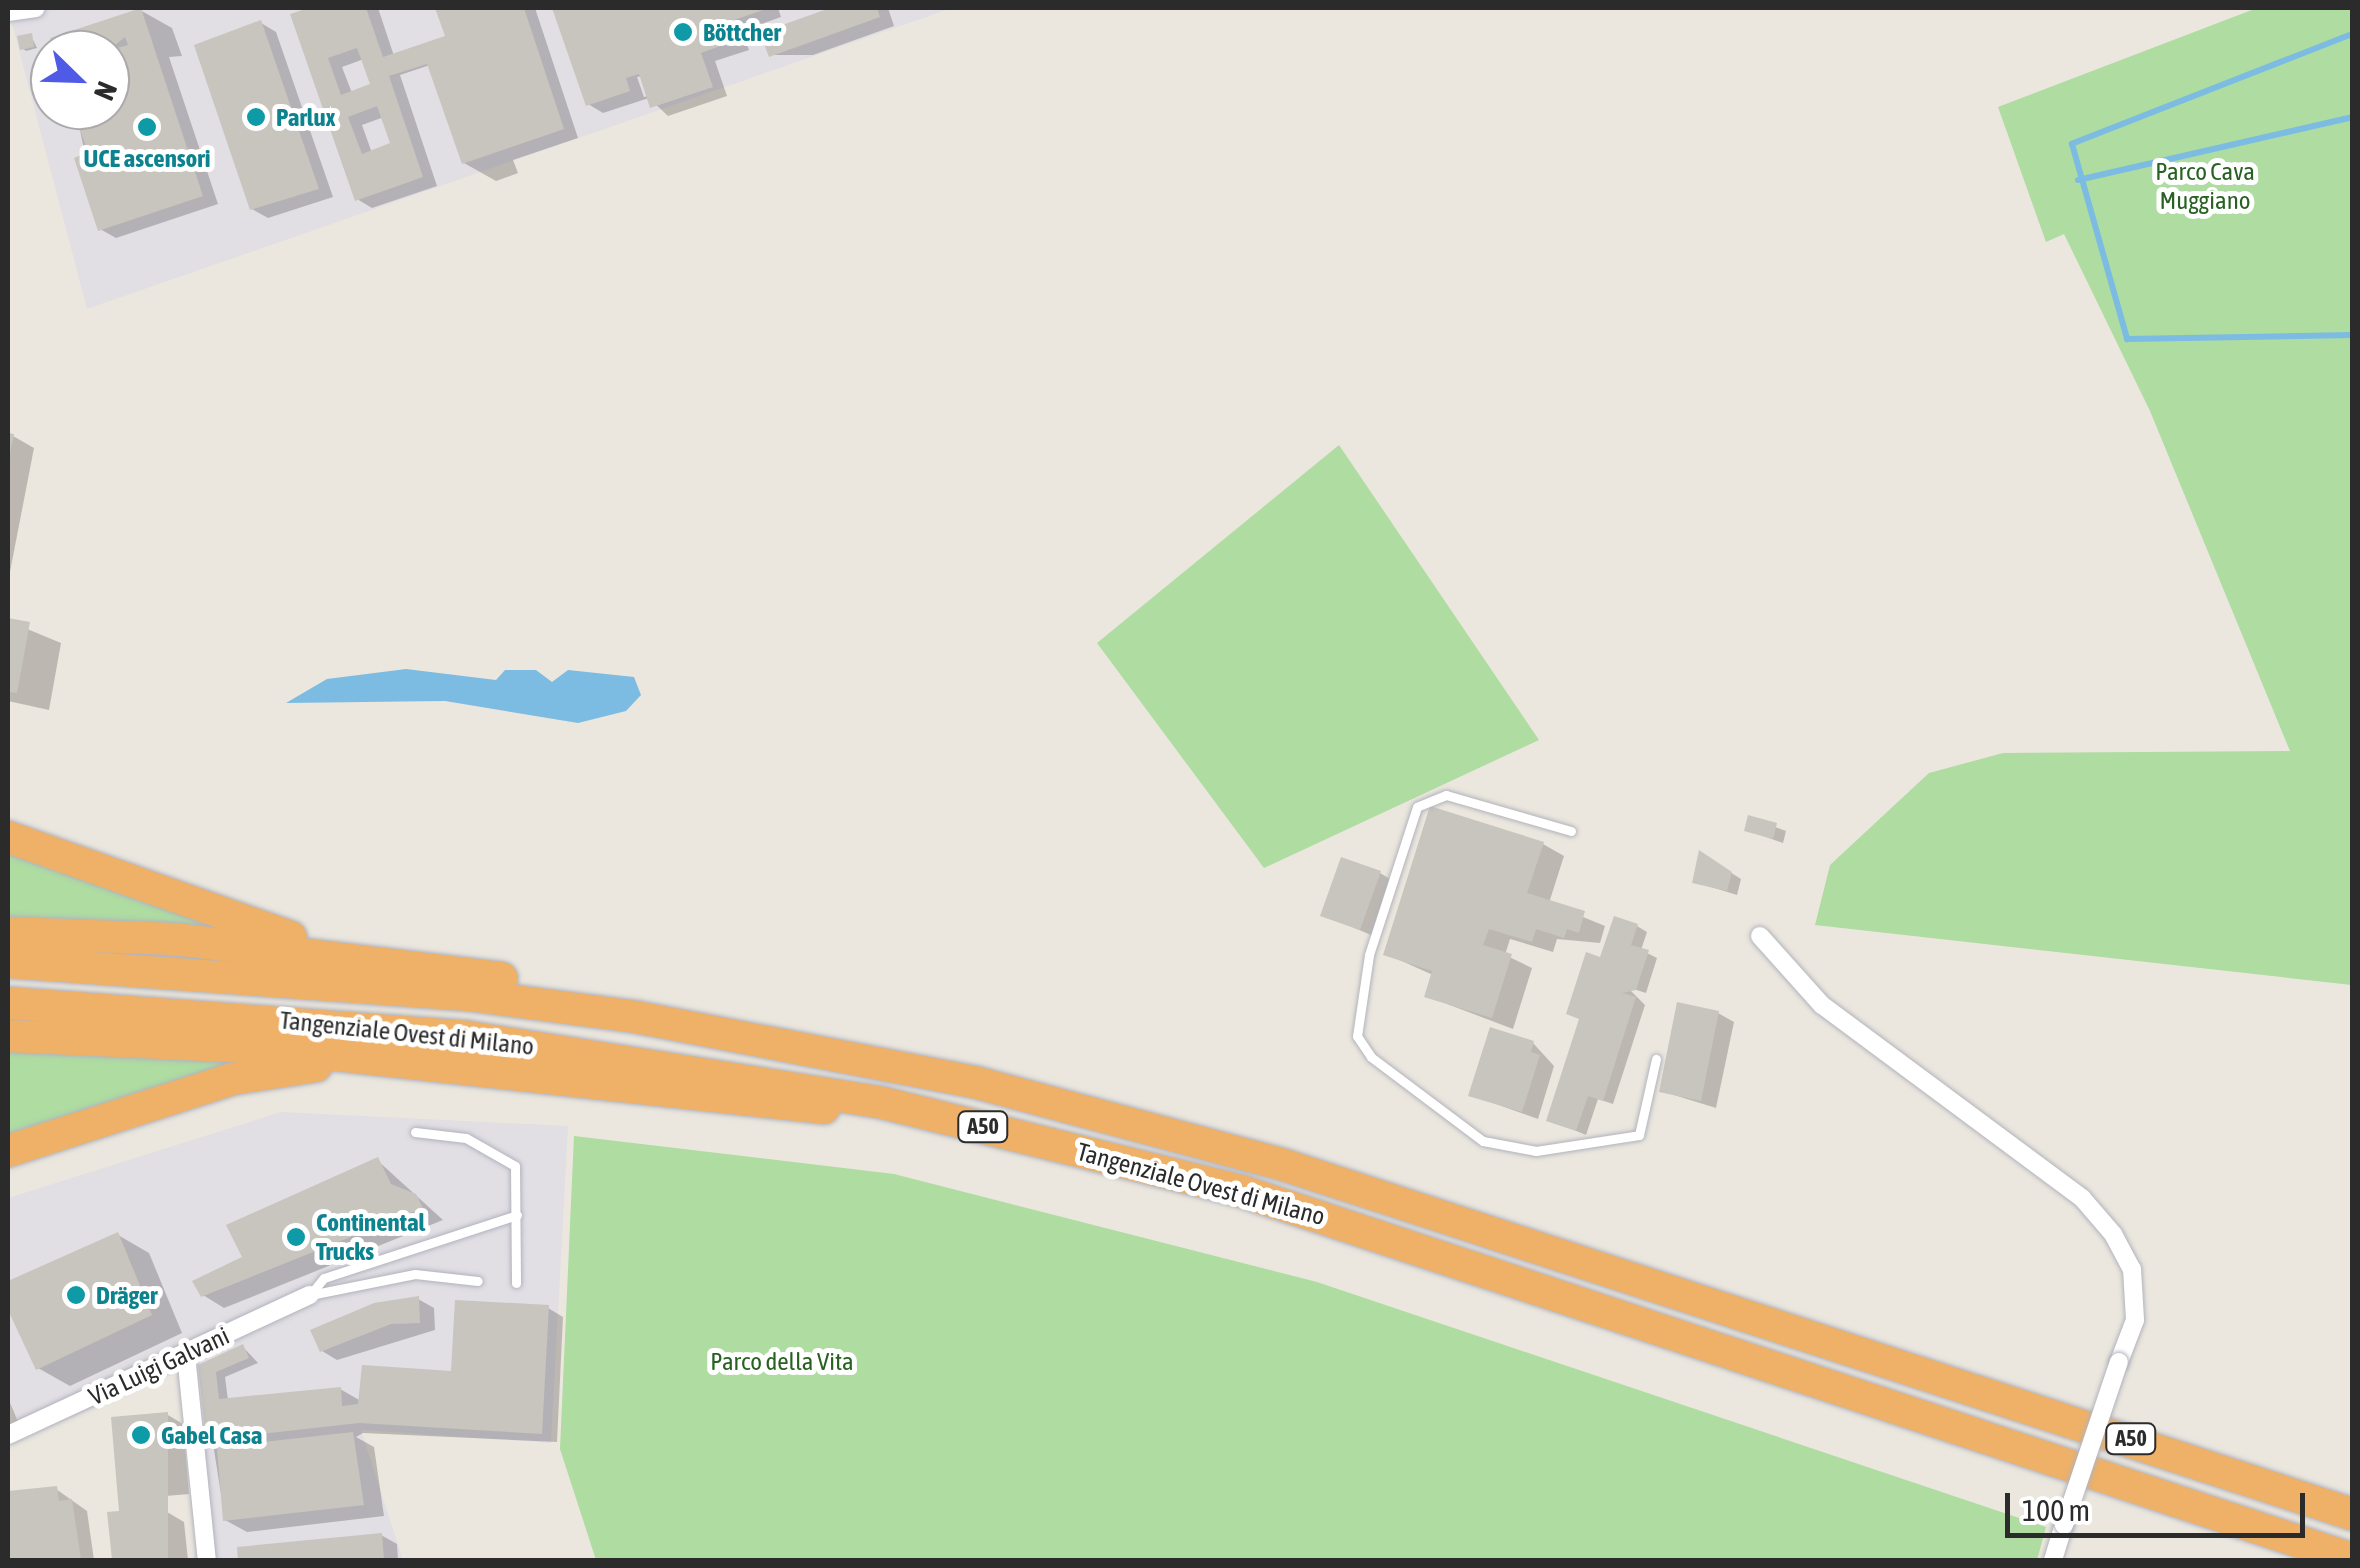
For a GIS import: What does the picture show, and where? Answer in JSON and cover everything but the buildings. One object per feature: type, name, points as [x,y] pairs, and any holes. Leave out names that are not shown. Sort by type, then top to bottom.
[{"type":"highway","points":[[8,837],[358,958]]},
{"type":"highway","points":[[8,933],[358,958],[513,979],[636,1016]]},
{"type":"highway","name":"Tangenziale Ovest di Milano","points":[[8,962],[208,971],[636,1016],[978,1083],[1284,1165],[2352,1514]]},
{"type":"highway","name":"Tangenziale Ovest di Milano","points":[[8,1003],[468,1037],[882,1103],[1242,1191],[2352,1559]]},
{"type":"highway","points":[[8,1036],[484,1069],[730,1104],[882,1103]]},
{"type":"highway","points":[[8,1151],[232,1079],[308,1066],[484,1069]]},
{"type":"street","points":[[8,12],[36,8]]},
{"type":"street","points":[[1760,936],[1822,1004],[2103,1222],[2132,1269],[2135,1320],[2053,1560]]},
{"type":"street","name":"Via Luigi Galvani","points":[[8,1435],[310,1295]]},
{"type":"street","points":[[186,1354],[208,1560]]},
{"type":"lane","points":[[1570,830],[1446,796],[1417,807],[1369,955],[1357,1036],[1370,1057],[1484,1141],[1536,1151],[1640,1135],[1656,1059]]},
{"type":"lane","points":[[414,1132],[466,1138],[507,1156],[518,1176],[516,1283]]},
{"type":"lane","points":[[310,1295],[324,1278],[517,1216]]},
{"type":"lane","points":[[310,1295],[415,1274],[478,1281]]},
{"type":"shaded area","points":[[8,8],[952,8],[87,309],[40,130],[130,130],[130,30],[30,30],[30,92]]},
{"type":"shaded area","points":[[281,1112],[568,1126],[551,1443],[361,1430],[403,1560],[215,1560],[193,1366],[22,1438],[8,1398],[8,1198]]},
{"type":"green space","name":"Parco Cava Muggiano","points":[[2257,8],[2352,8],[2352,985],[1815,925],[1830,865],[1929,773],[2003,753],[2290,751],[2150,411],[2064,234],[2046,242],[1998,107]]},
{"type":"green space","points":[[1339,445],[1539,740],[1264,868],[1097,643]]},
{"type":"green space","points":[[8,845],[209,922],[209,927],[8,925]]},
{"type":"green space","points":[[8,1044],[249,1057],[8,1145]]},
{"type":"green space","name":"Parco della Vita","points":[[574,1136],[894,1174],[1317,1282],[2046,1527],[2037,1560],[596,1560],[560,1449]]},
{"type":"water","points":[[406,669],[496,680],[505,670],[536,670],[552,682],[568,670],[634,677],[641,695],[626,711],[578,723],[445,701],[286,703],[327,679]]},
{"type":"waterway","points":[[2352,34],[2072,144],[2127,339],[2352,335]]},
{"type":"waterway","points":[[2078,180],[2352,117]]},
{"type":"place","name":"Böttcher","points":[[683,32]]},
{"type":"place","name":"Parlux","points":[[256,117]]},
{"type":"place","name":"UCE ascensori","points":[[147,127]]},
{"type":"place","name":"Continental Trucks","points":[[296,1237]]},
{"type":"place","name":"Dräger","points":[[76,1295]]},
{"type":"place","name":"Gabel Casa","points":[[141,1435]]}]
